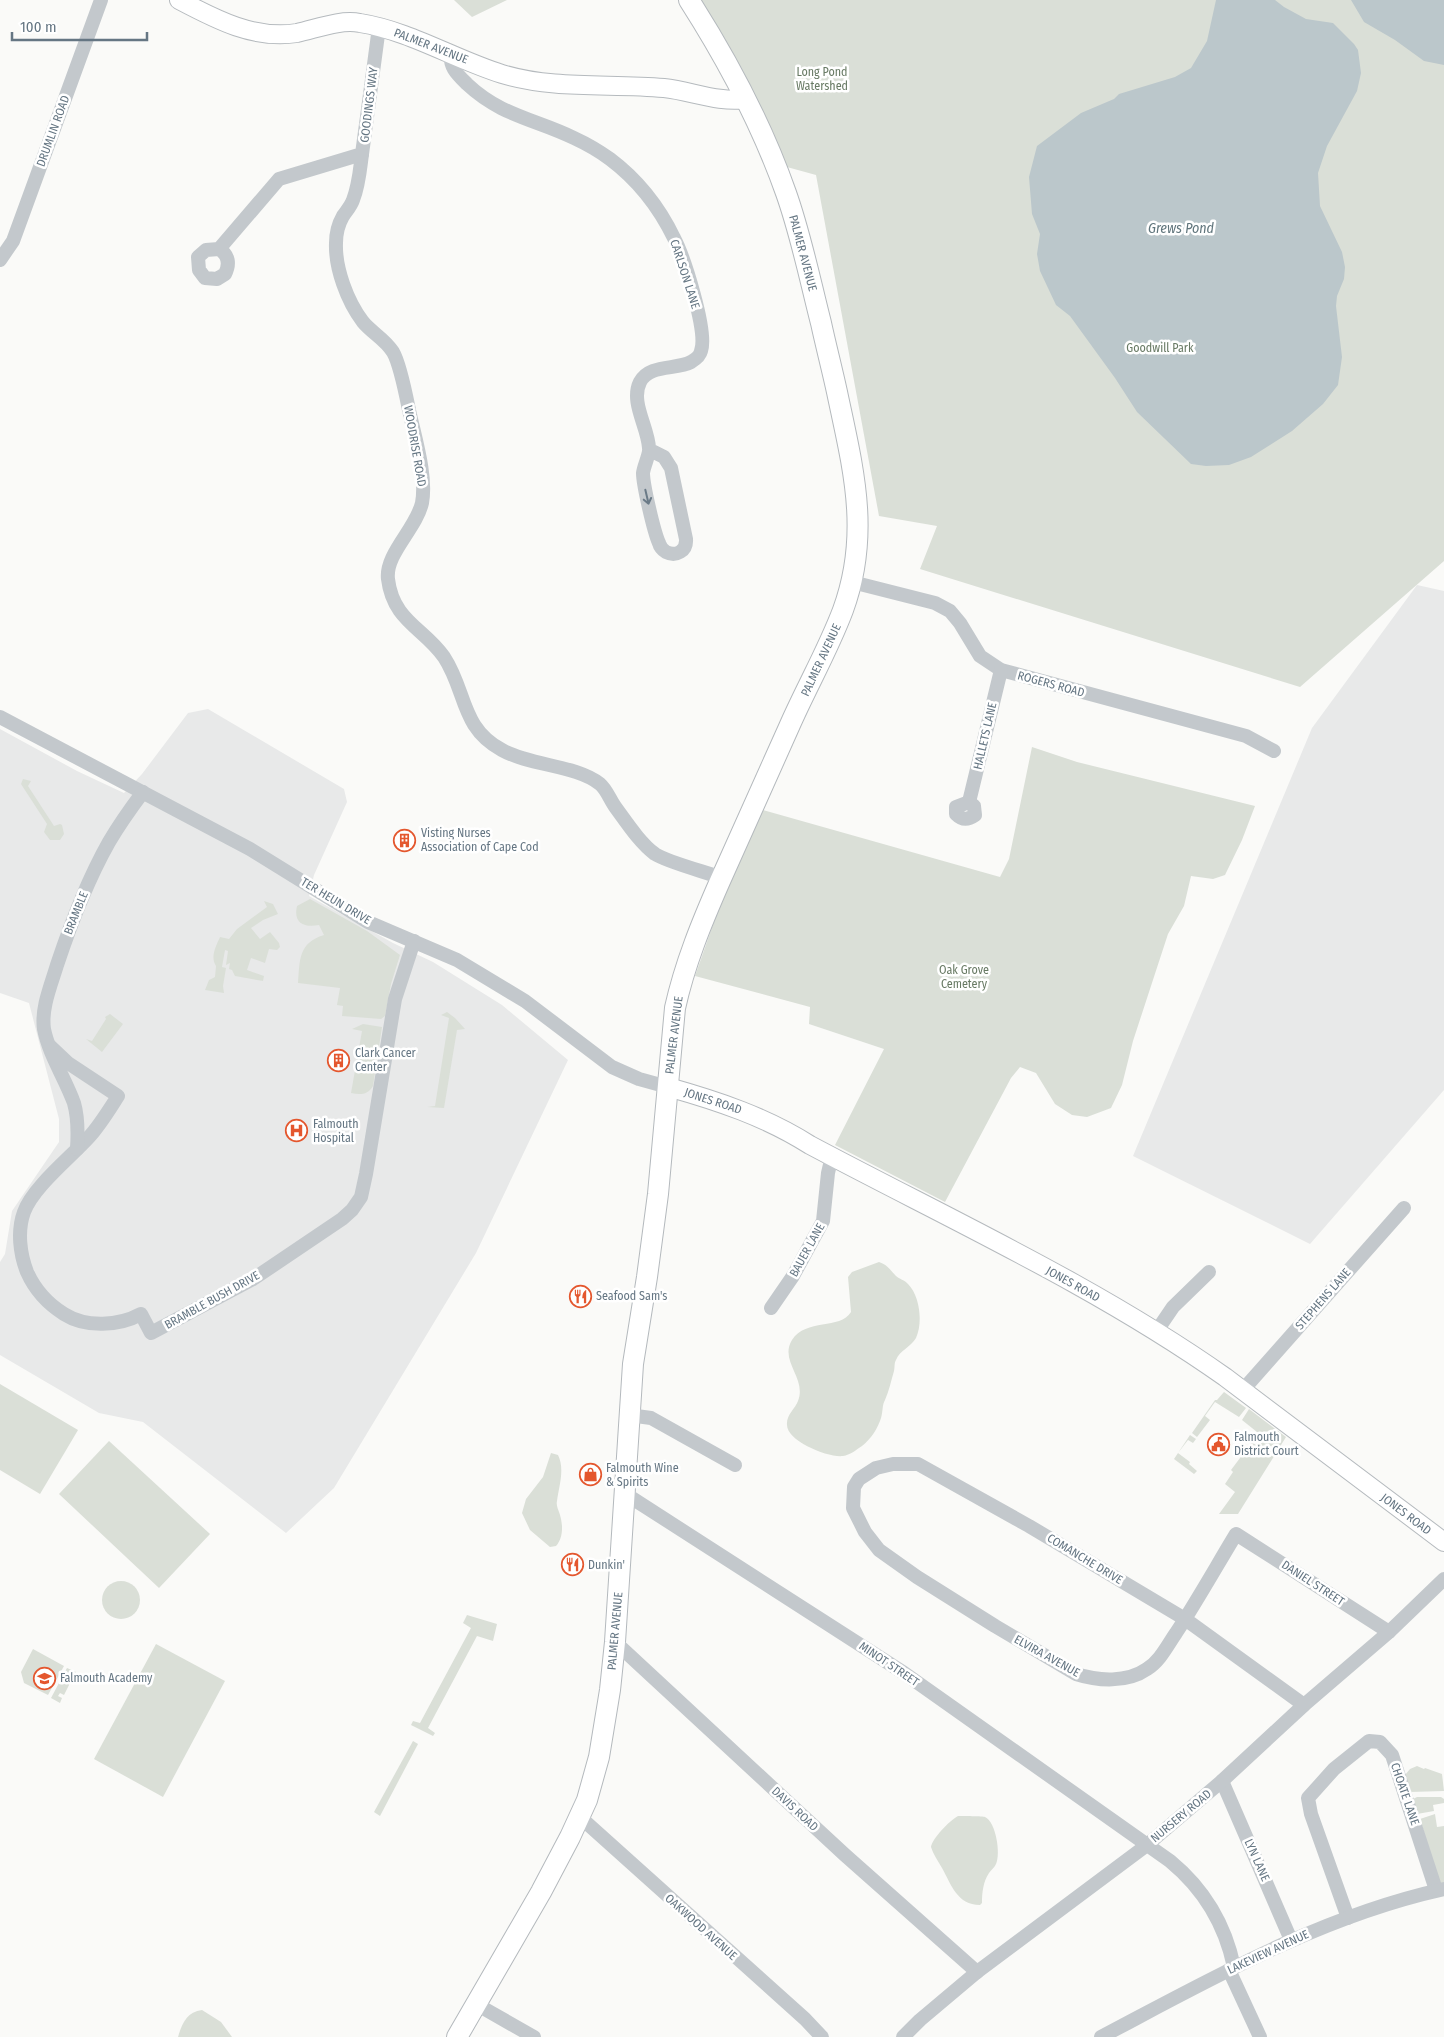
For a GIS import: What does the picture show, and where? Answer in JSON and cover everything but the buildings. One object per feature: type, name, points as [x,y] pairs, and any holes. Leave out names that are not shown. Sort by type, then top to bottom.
[{"type":"highway","points":[[689,0],[715,41],[749,107]]},
{"type":"highway","name":"PALMER AVENUE","points":[[457,2037],[545,1884],[580,1817],[592,1785],[599,1757],[610,1690],[635,1348],[647,1277],[658,1189],[672,1027],[681,979],[693,945],[788,728],[832,636],[852,582],[858,552],[859,517],[856,479],[806,258],[786,194],[749,107]]},
{"type":"main road","name":"PALMER AVENUE","points":[[179,0],[213,18],[250,31],[279,35],[358,22],[379,27],[526,81],[665,88],[688,92],[707,104],[726,111],[749,107]]},
{"type":"main road","name":"JONES ROAD","points":[[668,1087],[746,1112],[782,1127],[832,1156],[1032,1262],[1156,1332],[1192,1354],[1444,1542]]},
{"type":"street","name":"DRUMLIN ROAD","points":[[0,260],[13,241],[101,0]]},
{"type":"street","name":"GOODINGS WAY","points":[[219,249],[279,179],[362,154],[379,27]]},
{"type":"street","name":"CARLSON LANE","points":[[450,52],[450,62],[453,69],[475,92],[510,114],[574,137],[610,159],[632,177],[647,193],[675,239],[698,312],[703,340],[702,350],[699,356],[692,362],[679,367],[657,369],[645,375],[640,382],[638,405],[650,450]]},
{"type":"street","name":"WOODRISE ROAD","points":[[362,154],[353,203],[342,217],[338,230],[336,242],[338,264],[351,300],[363,322],[394,353],[407,397],[423,478],[421,506],[415,523],[389,562],[387,575],[390,593],[396,605],[415,629],[444,657],[474,727],[489,742],[502,750],[534,763],[576,773],[600,785],[642,840],[657,855],[722,878]]},
{"type":"street","points":[[650,450],[664,457],[671,468],[687,544],[682,551],[675,554],[670,554],[661,548],[656,534],[643,478],[645,459],[650,450]]},
{"type":"street","name":"ROGERS ROAD","points":[[852,582],[935,603],[950,611],[960,623],[980,656],[1001,670],[1246,736],[1274,751]]},
{"type":"street","name":"HALLETS LANE","points":[[970,802],[1001,670]]},
{"type":"street","name":"TER HEUN DRIVE","points":[[0,716],[250,849],[368,922],[457,960],[505,988],[612,1067],[639,1079],[668,1087]]},
{"type":"street","name":"BRAMBLE","points":[[76,1149],[78,1138],[74,1103],[59,1074],[44,1028],[46,1006],[69,930],[104,852],[143,792]]},
{"type":"street","name":"BRAMBLE BUSH DRIVE","points":[[50,1046],[68,1063],[118,1096],[89,1136],[39,1189],[24,1211],[20,1236],[22,1255],[26,1268],[41,1295],[52,1306],[66,1315],[80,1321],[105,1324],[123,1322],[141,1314],[152,1334],[253,1279],[342,1219],[361,1198],[395,999],[414,941]]},
{"type":"street","name":"BAUER LANE","points":[[771,1308],[793,1276],[824,1221],[828,1173],[832,1156]]},
{"type":"street","name":"STEPHENS LANE","points":[[1242,1391],[1404,1208]]},
{"type":"street","points":[[1156,1332],[1173,1307],[1209,1272]]},
{"type":"street","points":[[629,1415],[651,1418],[735,1465]]},
{"type":"street","name":"COMANCHE DRIVE","points":[[854,1487],[859,1479],[876,1468],[893,1464],[918,1464],[1029,1526],[1185,1619],[1304,1705]]},
{"type":"street","name":"ELVIRA AVENUE","points":[[854,1487],[853,1508],[865,1532],[879,1550],[940,1592],[1076,1674],[1095,1679],[1118,1679],[1139,1674],[1153,1665],[1185,1619],[1236,1534]]},
{"type":"street","name":"MINOT STREET","points":[[624,1493],[904,1674],[1182,1871],[1205,1897],[1222,1928],[1232,1968],[1260,2037]]},
{"type":"street","name":"DANIEL STREET","points":[[1236,1534],[1389,1632]]},
{"type":"street","name":"NURSERY ROAD","points":[[904,2037],[920,2020],[977,1972],[1147,1845],[1222,1781],[1304,1705],[1389,1632],[1444,1579]]},
{"type":"street","name":"DAVIS ROAD","points":[[615,1642],[844,1855],[977,1972]]},
{"type":"street","name":"CHOATE LANE","points":[[1348,1918],[1311,1814],[1308,1798],[1334,1769],[1369,1741],[1380,1742],[1392,1755],[1440,1890]]},
{"type":"street","name":"LYN LANE","points":[[1222,1781],[1291,1940]]},
{"type":"street","name":"OAKWOOD AVENUE","points":[[580,1817],[805,2019],[822,2037]]},
{"type":"street","name":"LAKEVIEW AVENUE","points":[[1101,2037],[1232,1968],[1291,1940],[1348,1918],[1440,1890]]},
{"type":"street","points":[[476,2004],[534,2037]]},
{"type":"shaded area","points":[[1417,585],[1444,591],[1444,1090],[1310,1244],[1133,1156],[1312,728]]},
{"type":"shaded area","name":"Falmouth Hospital","points":[[208,709],[344,789],[347,802],[314,875],[309,896],[393,943],[433,962],[502,1005],[568,1060],[476,1253],[334,1488],[286,1533],[143,1422],[99,1413],[0,1355],[0,1262],[5,1254],[12,1211],[59,1142],[59,1119],[29,1003],[0,993],[0,729],[77,771],[124,793],[142,774],[188,713]]},
{"type":"green space","points":[[454,0],[507,0],[472,17]]},
{"type":"green space","name":"Goodwill Park","points":[[689,0],[1444,0],[1444,561],[1300,687],[920,569],[937,526],[879,516],[816,175],[776,164]]},
{"type":"green space","name":"Oak Grove Cemetery","points":[[1032,747],[1077,762],[1255,806],[1242,840],[1225,875],[1213,879],[1191,876],[1184,906],[1168,934],[1133,1041],[1122,1085],[1111,1108],[1087,1117],[1072,1115],[1055,1104],[1036,1073],[1020,1067],[1011,1078],[945,1202],[835,1145],[884,1049],[809,1024],[810,1007],[695,976],[721,902],[759,809],[1000,877],[1009,859]]},
{"type":"green space","points":[[23,779],[31,781],[28,786],[54,826],[62,825],[64,834],[60,840],[50,840],[44,832],[47,824],[21,784]]},
{"type":"green space","points":[[310,899],[367,931],[400,955],[391,984],[385,1016],[381,1019],[342,1016],[343,1006],[337,1005],[340,988],[298,983],[302,953],[309,943],[324,935],[319,925],[304,925],[298,920],[297,906]]},
{"type":"green space","points":[[264,901],[273,904],[278,914],[263,920],[251,928],[260,939],[270,932],[280,947],[277,950],[269,949],[265,963],[251,958],[247,970],[264,976],[263,981],[235,976],[232,970],[229,969],[230,963],[226,965],[228,951],[225,950],[222,967],[226,968],[223,986],[224,993],[205,990],[209,980],[215,977],[214,955],[220,937],[229,939],[237,929],[267,907]]},
{"type":"green space","points":[[447,1012],[465,1029],[457,1030],[444,1108],[427,1107],[435,1106],[449,1018],[441,1015]]},
{"type":"green space","points":[[110,1014],[123,1024],[102,1052],[86,1039],[92,1041],[106,1019],[105,1017]]},
{"type":"green space","points":[[363,1024],[382,1027],[373,1086],[366,1093],[358,1094],[351,1093],[362,1031],[352,1029]]},
{"type":"green space","points":[[879,1262],[912,1289],[918,1302],[920,1317],[918,1332],[914,1341],[895,1361],[881,1418],[871,1437],[862,1446],[848,1455],[836,1456],[809,1447],[794,1437],[789,1431],[787,1421],[798,1401],[800,1393],[797,1377],[789,1355],[789,1348],[792,1340],[798,1333],[814,1326],[839,1321],[846,1317],[851,1312],[848,1277],[852,1272]]},
{"type":"green space","points":[[0,1384],[78,1430],[40,1494],[0,1470]]},
{"type":"green space","points":[[1224,1392],[1246,1408],[1239,1417],[1215,1402],[1205,1416],[1210,1420],[1197,1437],[1192,1433],[1215,1400]]},
{"type":"green space","points":[[1249,1409],[1286,1437],[1238,1514],[1219,1514],[1235,1492],[1225,1484],[1233,1472],[1231,1470],[1252,1442],[1256,1445],[1262,1436],[1242,1420]]},
{"type":"green space","points":[[1190,1435],[1196,1439],[1193,1443],[1188,1440],[1178,1453]]},
{"type":"green space","points":[[109,1441],[210,1534],[159,1588],[59,1494]]},
{"type":"green space","points":[[551,1453],[558,1455],[561,1466],[557,1504],[562,1530],[559,1542],[556,1546],[550,1547],[530,1530],[522,1513],[526,1499],[543,1477]]},
{"type":"green space","points":[[1178,1453],[1190,1462],[1189,1464],[1197,1471],[1194,1474],[1174,1459]]},
{"type":"green space","points":[[121,1581],[135,1586],[140,1600],[135,1614],[121,1619],[107,1614],[102,1600],[107,1586]]},
{"type":"green space","points":[[467,1615],[497,1624],[493,1641],[477,1636],[428,1728],[435,1733],[433,1736],[411,1725],[413,1721],[420,1723],[471,1628],[463,1623]]},
{"type":"green space","points":[[156,1644],[225,1681],[163,1797],[94,1759]]},
{"type":"green space","points":[[33,1649],[64,1666],[48,1695],[24,1683],[21,1672]]},
{"type":"green space","points":[[67,1668],[76,1672],[72,1679],[69,1678],[67,1680],[70,1683],[64,1695],[60,1693],[58,1696],[62,1698],[60,1703],[51,1698]]},
{"type":"green space","points":[[413,1741],[418,1744],[380,1816],[374,1812]]},
{"type":"green space","points":[[1417,1766],[1442,1774],[1444,1791],[1410,1792],[1405,1775],[1410,1769]]},
{"type":"green space","points":[[1417,1797],[1441,1797],[1444,1799],[1444,1803],[1433,1805],[1434,1811],[1417,1814],[1413,1799]]},
{"type":"green space","points":[[1435,1814],[1437,1827],[1444,1826],[1444,1883],[1440,1884],[1420,1819]]},
{"type":"green space","points":[[958,1816],[985,1817],[989,1820],[995,1831],[998,1846],[997,1859],[985,1880],[982,1903],[980,1905],[972,1904],[960,1898],[952,1887],[931,1847],[942,1830]]},
{"type":"green space","points":[[202,2010],[221,2022],[232,2037],[178,2037],[186,2019],[192,2013]]},
{"type":"water","name":"Grews Pond","points":[[1216,0],[1275,0],[1306,19],[1333,23],[1358,50],[1361,73],[1357,91],[1327,146],[1318,173],[1320,206],[1342,252],[1345,267],[1344,279],[1337,296],[1336,306],[1342,357],[1338,385],[1323,404],[1292,431],[1251,457],[1229,465],[1206,466],[1191,464],[1137,412],[1070,316],[1056,305],[1040,271],[1037,254],[1040,234],[1032,214],[1029,177],[1037,146],[1081,113],[1114,99],[1119,94],[1175,77],[1191,68],[1207,41]]},
{"type":"water","points":[[1351,0],[1444,0],[1444,65],[1424,61],[1395,40],[1364,22]]},
{"type":"place","name":"Visting Nurses Association of Cape Cod","points":[[405,840]]},
{"type":"place","name":"Clark Cancer Center","points":[[339,1060]]},
{"type":"place","name":"Falmouth Hospital","points":[[297,1131]]},
{"type":"place","name":"Seafood Sam's","points":[[580,1296]]},
{"type":"place","name":"Falmouth District Court","points":[[1218,1444]]},
{"type":"place","name":"Falmouth Wine & Spirits","points":[[590,1475]]},
{"type":"place","name":"Dunkin'","points":[[572,1565]]},
{"type":"place","name":"Falmouth Academy","points":[[44,1678]]},
{"type":"park label","name":"Long Pond Watershed","points":[[822,79]]}]
